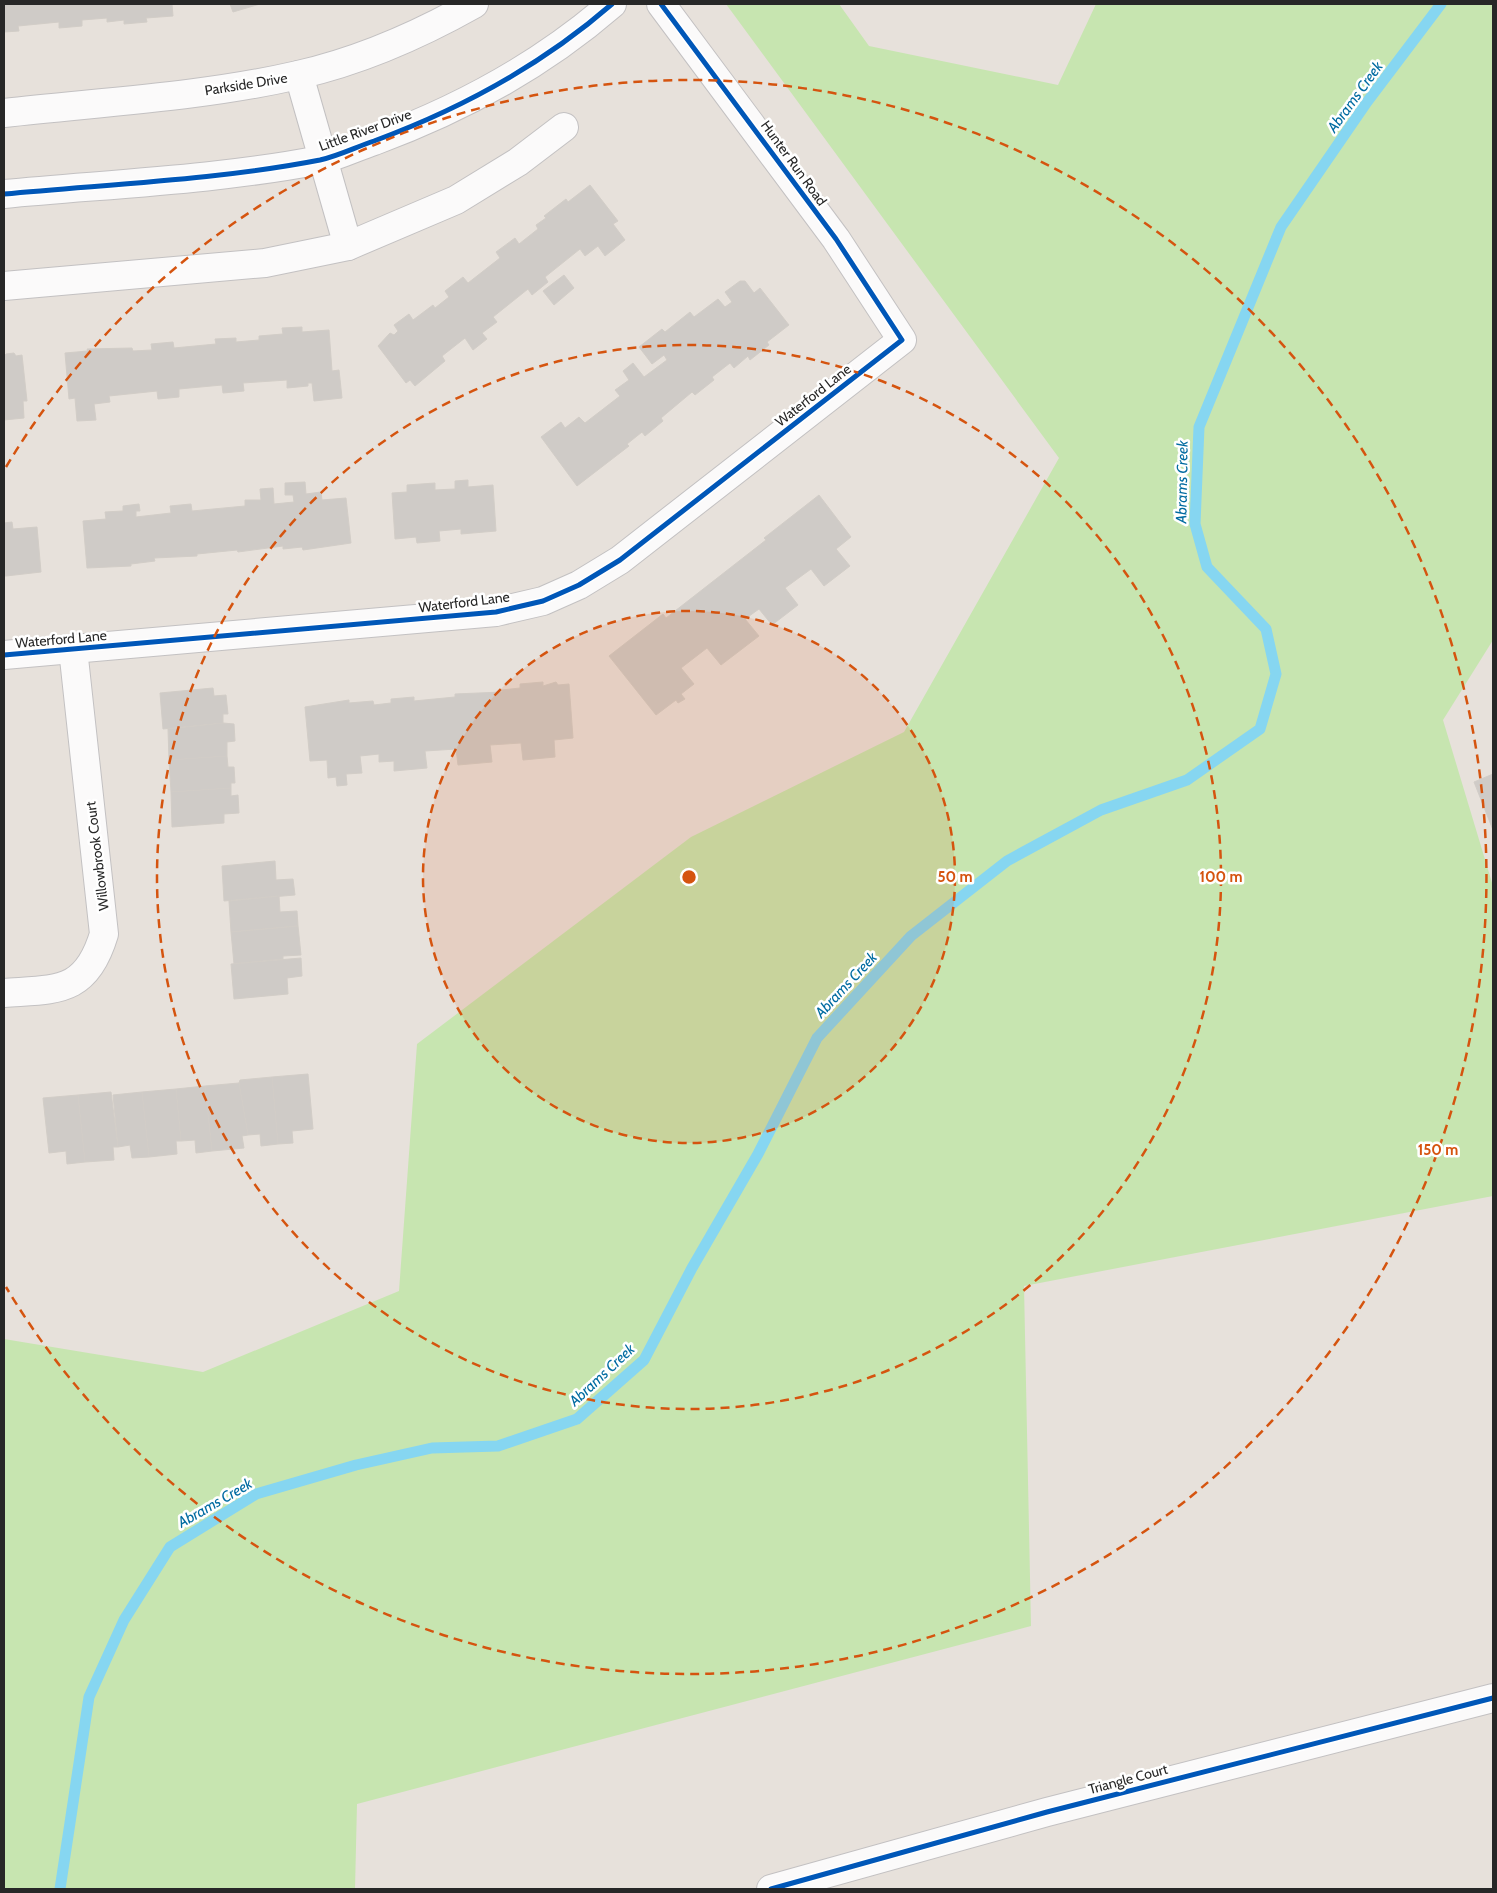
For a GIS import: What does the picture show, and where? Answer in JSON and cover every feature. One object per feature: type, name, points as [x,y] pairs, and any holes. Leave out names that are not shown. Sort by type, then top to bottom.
[{"type":"street","name":"Parkside Drive","points":[[4,112],[228,88],[299,75],[368,54],[434,26],[474,4]]},
{"type":"street","name":"Little River Drive","points":[[4,194],[234,173],[322,159],[458,106],[527,68],[591,22],[612,4]]},
{"type":"street","name":"Hunter Run Road","points":[[661,4],[815,210],[902,340]]},
{"type":"street","points":[[299,75],[348,246]]},
{"type":"street","points":[[4,286],[265,263],[348,246],[456,200],[518,162],[564,127]]},
{"type":"street","name":"Waterford Lane","points":[[4,655],[496,612],[543,601],[579,586],[620,560],[902,340]]},
{"type":"street","name":"Willowbrook Court","points":[[4,993],[59,989],[80,978],[98,957],[104,934],[73,649]]},
{"type":"street","name":"Triangle Court","points":[[771,1889],[1047,1812],[1493,1698]]},
{"type":"green space","points":[[726,4],[839,4],[869,46],[1058,85],[1096,4],[1493,4],[1493,640],[1443,720],[1493,886],[1493,1196],[1024,1286],[1031,1626],[357,1804],[355,1889],[4,1889],[4,1339],[203,1372],[399,1291],[417,1044],[691,837],[904,732],[1059,458]]},
{"type":"building","points":[[4,4],[172,4],[173,16],[146,18],[147,22],[124,24],[124,20],[107,22],[107,18],[82,20],[82,26],[59,28],[59,22],[18,26],[19,31],[4,32]]},
{"type":"building","points":[[230,4],[260,4],[233,12]]},
{"type":"building","points":[[590,185],[618,221],[613,224],[625,240],[605,256],[598,246],[585,256],[580,249],[545,277],[548,282],[532,295],[528,289],[493,317],[497,322],[482,333],[487,339],[473,350],[465,338],[442,356],[445,361],[415,386],[410,380],[406,383],[378,346],[390,333],[394,335],[398,331],[394,325],[409,314],[413,320],[433,305],[435,308],[449,297],[445,291],[463,277],[468,283],[500,258],[496,252],[515,238],[519,244],[538,229],[536,225],[546,218],[544,216],[566,199],[568,202]]},
{"type":"building","points":[[564,275],[574,288],[554,305],[543,291]]},
{"type":"building","points":[[740,281],[745,281],[754,293],[760,288],[789,325],[767,342],[769,345],[750,360],[748,356],[734,368],[730,363],[712,377],[714,380],[695,395],[692,392],[661,418],[663,421],[645,436],[642,432],[627,444],[629,446],[577,486],[541,437],[561,422],[565,428],[579,417],[585,423],[620,396],[615,390],[629,380],[623,371],[633,363],[644,377],[667,360],[664,355],[652,364],[639,347],[662,329],[665,332],[690,312],[694,317],[718,299],[725,307],[732,302],[725,292]]},
{"type":"building","points":[[302,327],[302,332],[329,330],[332,371],[339,370],[342,398],[314,401],[312,383],[308,383],[308,386],[287,388],[287,380],[243,383],[244,391],[223,393],[222,385],[179,389],[179,397],[158,399],[157,391],[109,396],[110,402],[94,404],[96,420],[77,421],[75,398],[69,399],[65,353],[88,351],[87,349],[132,348],[133,351],[152,350],[151,344],[173,342],[174,348],[216,344],[215,339],[236,338],[236,342],[259,340],[259,336],[283,334],[282,328]]},
{"type":"building","points":[[14,353],[16,356],[22,355],[27,401],[23,401],[24,418],[4,420],[4,356]]},
{"type":"building","points":[[468,480],[468,487],[493,485],[496,531],[461,534],[461,529],[439,531],[440,541],[417,543],[416,537],[395,539],[392,493],[407,492],[407,485],[435,483],[435,490],[455,489],[455,481]]},
{"type":"building","points":[[305,482],[306,494],[321,492],[322,500],[346,498],[351,543],[303,550],[302,547],[283,549],[283,546],[238,552],[237,550],[197,554],[197,556],[154,558],[155,561],[131,564],[131,566],[87,568],[83,521],[106,519],[105,512],[123,511],[123,506],[139,504],[140,511],[136,511],[136,517],[171,513],[170,506],[191,504],[192,511],[245,506],[245,500],[261,500],[260,489],[273,488],[274,504],[294,502],[293,495],[285,495],[285,483]]},
{"type":"building","points":[[819,495],[851,537],[836,549],[850,566],[824,586],[811,569],[785,588],[798,605],[772,625],[759,609],[745,619],[759,636],[721,665],[707,648],[681,668],[694,684],[681,694],[685,699],[678,703],[676,700],[656,715],[609,656],[663,614],[666,618],[766,540],[764,538]]},
{"type":"building","points":[[12,522],[13,529],[37,527],[41,572],[6,576],[4,523]]},
{"type":"building","points":[[4,545],[6,576],[4,576]]},
{"type":"building","points":[[543,682],[543,686],[556,682],[558,685],[569,684],[573,738],[554,740],[555,757],[523,760],[521,743],[490,745],[492,762],[458,765],[456,749],[425,751],[427,768],[394,771],[394,761],[379,762],[379,754],[360,756],[362,773],[346,774],[347,785],[337,786],[336,777],[328,778],[327,760],[310,761],[305,707],[349,700],[349,703],[373,701],[374,705],[391,703],[391,699],[414,697],[414,701],[455,697],[455,694],[502,692],[502,690],[520,688],[520,684]]},
{"type":"building","points":[[213,688],[214,696],[226,695],[228,714],[223,714],[223,723],[163,729],[160,693]]},
{"type":"building","points":[[223,723],[234,724],[235,741],[227,742],[227,756],[169,760],[168,729]]},
{"type":"building","points":[[227,756],[228,767],[234,767],[235,783],[231,783],[231,788],[171,792],[169,760]]},
{"type":"building","points":[[1493,774],[1493,830],[1474,782]]},
{"type":"building","points":[[231,788],[231,796],[238,795],[239,813],[224,814],[224,823],[172,827],[171,792]]},
{"type":"building","points":[[275,861],[276,880],[293,879],[295,895],[224,901],[222,866]]},
{"type":"building","points":[[279,896],[280,912],[297,911],[298,926],[231,932],[229,901]]},
{"type":"building","points":[[298,926],[301,955],[283,956],[283,959],[234,964],[231,932]]},
{"type":"building","points":[[301,958],[302,976],[287,978],[288,994],[234,999],[231,964]]},
{"type":"building","points":[[308,1074],[313,1129],[292,1131],[293,1143],[278,1144],[272,1077]]},
{"type":"building","points":[[272,1077],[278,1144],[261,1146],[260,1134],[248,1135],[239,1083],[240,1080]]},
{"type":"building","points":[[239,1083],[248,1135],[242,1136],[244,1148],[212,1151],[205,1086]]},
{"type":"building","points":[[205,1086],[212,1151],[196,1153],[195,1140],[181,1141],[176,1089]]},
{"type":"building","points":[[176,1089],[181,1141],[176,1141],[177,1154],[149,1157],[142,1092]]},
{"type":"building","points":[[111,1092],[118,1147],[113,1147],[114,1160],[85,1162],[78,1095]]},
{"type":"building","points":[[142,1092],[149,1157],[132,1158],[130,1145],[118,1147],[113,1095]]},
{"type":"building","points":[[78,1095],[85,1162],[67,1164],[66,1151],[49,1153],[43,1098]]},
{"type":"waterway","name":"Abrams Creek","points":[[60,1889],[89,1697],[124,1620],[170,1547],[256,1494],[356,1465],[432,1448],[498,1446],[577,1419],[644,1360],[692,1268],[758,1154],[817,1038],[911,936],[1007,861],[1101,810],[1187,780],[1260,729],[1276,674],[1266,629],[1207,567],[1195,524],[1199,427],[1281,227],[1367,102],[1441,4]]},
{"type":"cycle path","points":[[4,194],[202,177],[281,167],[334,156],[438,115],[500,83],[558,46],[612,4]]},
{"type":"cycle path","points":[[4,655],[496,612],[543,601],[579,585],[620,560],[902,340],[836,239],[661,4]]},
{"type":"cycle path","points":[[771,1889],[1047,1812],[1493,1698]]}]
